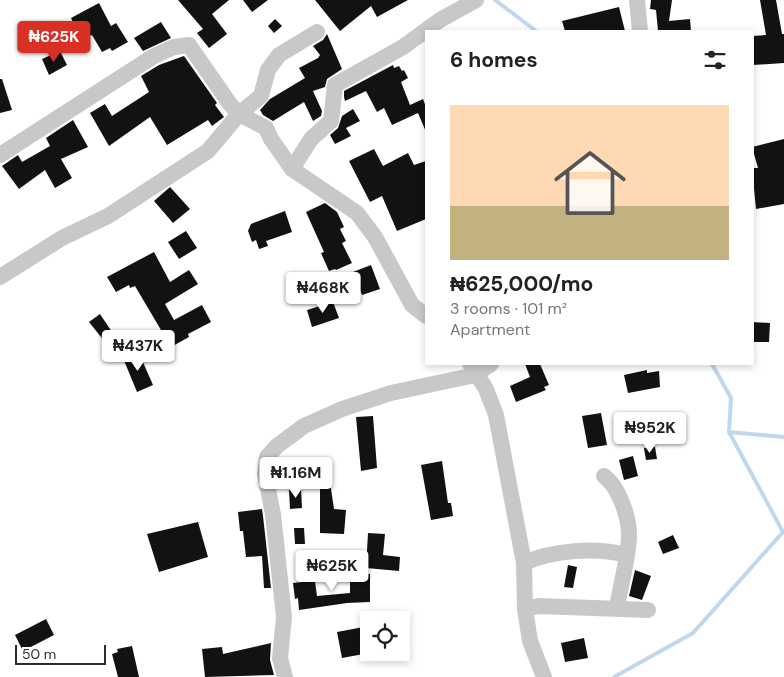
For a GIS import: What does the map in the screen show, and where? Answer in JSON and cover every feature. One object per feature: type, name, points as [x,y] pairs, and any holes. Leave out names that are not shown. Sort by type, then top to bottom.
[{"type":"street","points":[[426,30],[476,0]]},
{"type":"street","points":[[637,0],[640,30]]},
{"type":"street","points":[[292,169],[311,139],[331,121],[335,85],[403,47],[425,31]]},
{"type":"street","points":[[0,277],[62,238],[108,216],[208,151],[239,114],[261,96],[268,70],[279,55],[317,32]]},
{"type":"street","points":[[0,155],[154,56],[174,47],[189,45],[216,87],[239,114],[266,128],[271,139],[292,169],[357,213],[375,237],[412,305],[425,315]]},
{"type":"street","points":[[284,677],[280,658],[284,617],[273,514],[265,474],[267,457],[277,446],[304,426],[342,409],[487,365]]},
{"type":"street","points":[[472,369],[486,389],[496,415],[524,563],[525,609],[530,641],[544,677]]},
{"type":"street","points":[[604,476],[612,482],[623,507],[629,535],[617,608]]},
{"type":"street","points":[[524,563],[544,554],[558,555],[584,550],[609,551],[626,555]]},
{"type":"street","points":[[525,609],[539,606],[648,610]]},
{"type":"building","points":[[178,0],[229,0],[212,14],[227,34],[209,48],[197,33],[203,29]]},
{"type":"building","points":[[243,0],[268,0],[252,12]]},
{"type":"building","points":[[315,0],[408,0],[377,17],[371,6],[340,31]]},
{"type":"building","points":[[651,0],[672,0],[669,21],[690,19],[691,30],[658,30],[656,10],[650,9]]},
{"type":"building","points":[[760,0],[776,0],[782,34],[784,34],[784,63],[754,65],[754,36],[766,35]]},
{"type":"building","points":[[99,3],[111,26],[116,23],[128,42],[112,51],[110,48],[102,52],[92,35],[81,40],[71,18]]},
{"type":"building","points":[[619,7],[625,30],[565,30],[562,21]]},
{"type":"building","points":[[275,19],[282,26],[274,33],[268,26]]},
{"type":"building","points":[[161,22],[171,38],[143,51],[134,38]]},
{"type":"building","points":[[327,34],[342,69],[327,79],[325,87],[313,91],[322,111],[321,116],[313,121],[304,102],[273,121],[263,115],[260,110],[270,99],[305,78],[299,68],[318,58],[320,55],[313,46],[323,40]]},
{"type":"building","points":[[60,51],[67,65],[49,75],[42,59]]},
{"type":"building","points":[[184,56],[217,103],[215,105],[224,117],[212,126],[208,120],[167,145],[150,117],[109,146],[90,113],[105,104],[112,116],[149,92],[141,76],[159,65]]},
{"type":"building","points":[[393,65],[394,68],[399,66],[402,71],[404,70],[408,78],[401,82],[410,105],[423,99],[425,104],[425,130],[418,113],[392,125],[384,108],[377,112],[366,91],[345,101],[344,91]]},
{"type":"building","points":[[0,79],[2,79],[12,110],[0,113]]},
{"type":"building","points":[[353,109],[360,121],[346,128],[351,136],[335,144],[330,135],[338,128],[342,116]]},
{"type":"building","points":[[73,120],[88,147],[61,159],[72,178],[55,188],[45,170],[19,189],[2,166],[18,155],[22,162],[50,146],[46,138]]},
{"type":"building","points":[[784,139],[784,204],[756,209],[754,168],[758,168],[754,146]]},
{"type":"building","points":[[374,149],[383,166],[408,153],[414,165],[425,161],[425,219],[397,231],[382,196],[370,202],[349,161]]},
{"type":"building","points":[[170,187],[190,209],[173,223],[154,201]]},
{"type":"building","points":[[325,203],[337,212],[344,227],[340,229],[346,241],[342,243],[352,263],[329,271],[321,253],[324,252],[306,212]]},
{"type":"building","points":[[285,211],[292,232],[266,241],[268,246],[259,249],[256,240],[252,242],[248,231],[251,224]]},
{"type":"building","points":[[186,231],[197,248],[179,259],[168,242]]},
{"type":"building","points":[[154,252],[170,282],[189,270],[198,284],[165,304],[174,320],[202,305],[211,322],[188,334],[189,337],[171,347],[135,286],[130,288],[129,285],[116,292],[107,277]]},
{"type":"building","points":[[371,265],[380,289],[362,295],[353,272]]},
{"type":"building","points":[[333,302],[339,318],[312,327],[307,310]]},
{"type":"building","points":[[100,314],[114,335],[105,342],[89,322]]},
{"type":"building","points":[[754,322],[770,323],[769,342],[754,342]]},
{"type":"building","points":[[138,351],[153,385],[137,392],[123,358]]},
{"type":"building","points":[[525,365],[540,365],[549,385],[544,387],[546,390],[516,402],[510,386],[530,377]]},
{"type":"building","points":[[647,370],[647,373],[659,371],[660,387],[628,393],[624,375]]},
{"type":"building","points":[[601,413],[607,445],[588,448],[582,416]]},
{"type":"building","points":[[373,416],[377,468],[361,471],[356,417]]},
{"type":"building","points":[[655,447],[657,459],[646,460],[644,448]]},
{"type":"building","points":[[633,456],[638,476],[624,480],[619,460]]},
{"type":"building","points":[[442,461],[448,503],[451,503],[453,516],[431,520],[421,465]]},
{"type":"building","points":[[330,482],[334,509],[346,510],[344,534],[320,533],[320,484]]},
{"type":"building","points":[[301,489],[302,508],[290,509],[289,490]]},
{"type":"building","points":[[262,509],[271,588],[264,588],[262,556],[246,557],[243,531],[240,531],[238,512]]},
{"type":"building","points":[[198,522],[208,557],[159,572],[147,534]]},
{"type":"building","points":[[294,528],[304,528],[305,544],[295,544]]},
{"type":"building","points":[[368,533],[385,534],[383,555],[400,557],[399,571],[366,568]]},
{"type":"building","points":[[673,535],[679,548],[663,554],[658,542]]},
{"type":"building","points":[[568,565],[577,567],[573,588],[564,587]]},
{"type":"building","points":[[635,570],[651,576],[642,600],[629,596]]},
{"type":"building","points":[[302,574],[314,574],[317,596],[350,593],[350,574],[370,574],[370,602],[347,603],[299,610],[298,598],[295,599],[293,583],[302,582]]},
{"type":"building","points":[[46,619],[54,635],[23,651],[15,635]]},
{"type":"building","points":[[360,628],[360,655],[342,658],[337,632]]},
{"type":"building","points":[[584,638],[588,658],[565,662],[561,643]]},
{"type":"building","points":[[271,643],[270,660],[274,675],[205,677],[202,649],[222,647],[223,654]]},
{"type":"building","points":[[132,646],[139,677],[118,677],[112,654],[118,652],[117,649]]},
{"type":"waterway","points":[[495,0],[535,30]]},
{"type":"waterway","points":[[713,365],[731,398],[729,432],[783,532]]},
{"type":"waterway","points":[[729,432],[784,437]]},
{"type":"waterway","points":[[614,677],[693,633],[783,532]]}]
